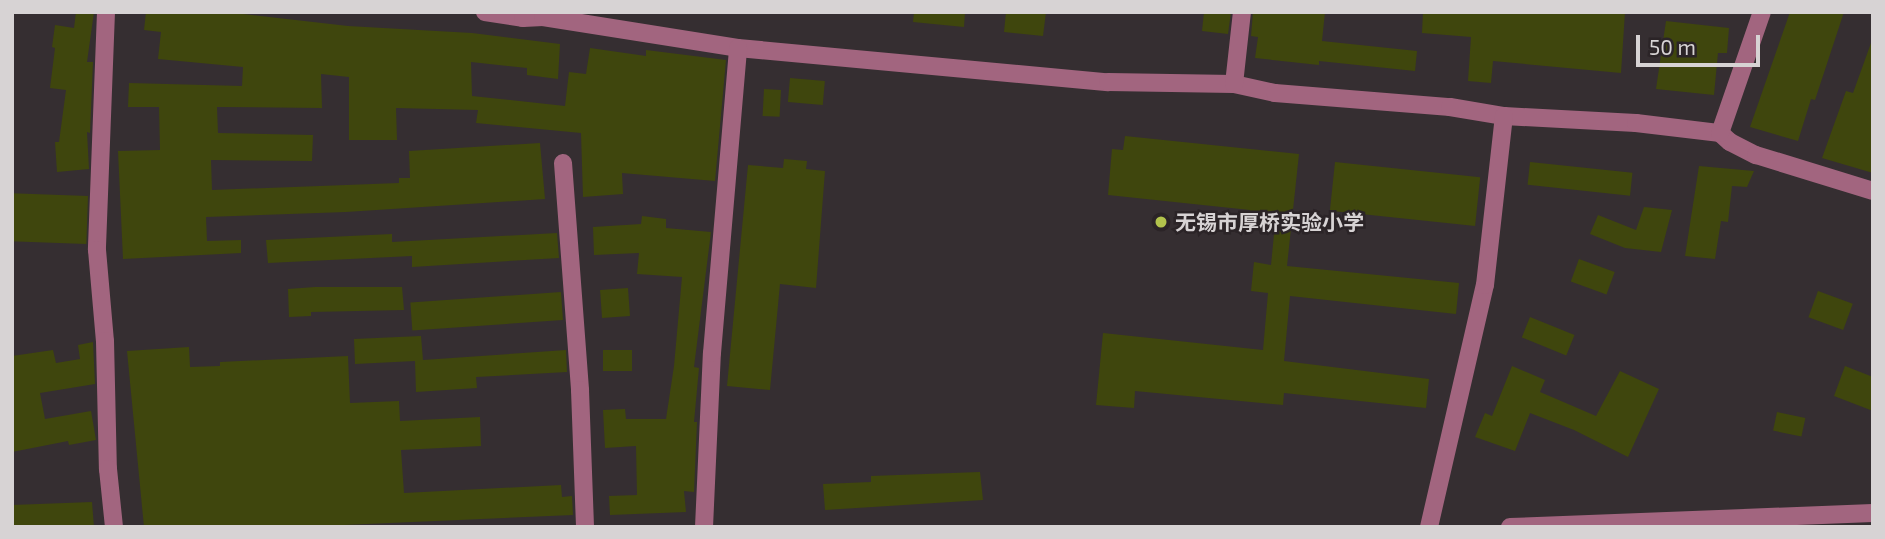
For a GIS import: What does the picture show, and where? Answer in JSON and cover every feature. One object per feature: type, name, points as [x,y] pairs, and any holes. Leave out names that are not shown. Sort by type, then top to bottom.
[{"type":"street","points":[[106,12],[97,250],[105,341],[108,469],[114,527]]},
{"type":"street","points":[[485,12],[523,18],[543,17],[738,48],[1108,82],[1234,84],[1275,93],[1450,107],[1504,116],[1636,123],[1720,133],[1730,142],[1756,155],[1873,191]]},
{"type":"street","points":[[1234,84],[1242,12]]},
{"type":"street","points":[[1720,133],[1762,12]]},
{"type":"street","points":[[704,527],[712,353],[738,48]]},
{"type":"street","points":[[1429,527],[1485,285],[1504,116]]},
{"type":"street","points":[[563,163],[580,390],[585,527]]},
{"type":"street","points":[[1510,527],[1873,513]]},
{"type":"building","points":[[76,12],[94,12],[87,62],[93,62],[90,133],[87,132],[89,169],[57,172],[55,142],[59,142],[66,90],[50,88],[55,48],[52,47],[55,25],[74,28]]},
{"type":"building","points":[[146,12],[226,12],[348,26],[472,33],[560,44],[558,79],[527,75],[527,68],[471,62],[472,96],[565,106],[569,72],[586,74],[590,48],[646,56],[646,50],[726,60],[715,181],[622,173],[623,194],[583,197],[581,133],[476,123],[478,110],[396,108],[397,140],[349,140],[349,77],[321,74],[322,108],[217,107],[218,133],[313,135],[312,161],[211,160],[212,190],[399,183],[399,178],[410,178],[409,151],[540,143],[545,199],[346,212],[206,217],[207,241],[241,240],[241,253],[123,259],[118,151],[160,150],[159,107],[128,107],[129,83],[242,86],[243,67],[158,59],[161,32],[144,30]]},
{"type":"building","points":[[914,12],[965,12],[964,27],[913,22]]},
{"type":"building","points":[[1006,12],[1046,12],[1043,36],[1004,32]]},
{"type":"building","points":[[1204,12],[1231,12],[1228,34],[1202,31]]},
{"type":"building","points":[[1253,12],[1325,12],[1322,41],[1417,51],[1415,71],[1319,61],[1319,65],[1255,58],[1258,37],[1251,36]]},
{"type":"building","points":[[1423,12],[1625,12],[1621,73],[1493,61],[1491,83],[1468,81],[1471,37],[1422,33]]},
{"type":"building","points":[[1790,12],[1844,12],[1815,100],[1811,99],[1798,141],[1750,127]]},
{"type":"building","points":[[1666,21],[1729,28],[1727,53],[1718,53],[1714,95],[1656,89]]},
{"type":"building","points":[[1871,43],[1873,173],[1822,158],[1846,91],[1853,93]]},
{"type":"building","points":[[790,78],[825,81],[823,105],[788,102]]},
{"type":"building","points":[[764,89],[781,90],[780,117],[763,116]]},
{"type":"building","points":[[1125,136],[1299,154],[1287,266],[1459,283],[1456,314],[1290,296],[1284,361],[1429,379],[1426,408],[1284,393],[1283,405],[1135,391],[1134,408],[1096,405],[1103,333],[1263,350],[1268,293],[1251,291],[1254,262],[1271,265],[1275,224],[1249,221],[1250,210],[1108,195],[1112,149],[1123,150]]},
{"type":"building","points":[[784,159],[807,161],[806,169],[825,171],[816,288],[780,284],[770,390],[727,386],[748,165],[783,168]]},
{"type":"building","points":[[1335,162],[1480,177],[1475,226],[1330,211]]},
{"type":"building","points":[[1530,162],[1632,173],[1630,196],[1528,185]]},
{"type":"building","points":[[1699,166],[1754,171],[1747,187],[1732,186],[1728,222],[1721,221],[1715,259],[1685,256]]},
{"type":"building","points":[[12,193],[88,196],[86,244],[12,241]]},
{"type":"building","points":[[1644,207],[1672,210],[1661,252],[1625,248],[1590,234],[1598,215],[1636,230]]},
{"type":"building","points":[[642,216],[666,219],[666,228],[711,232],[694,367],[699,368],[694,422],[697,422],[694,492],[684,491],[686,512],[610,515],[609,496],[637,495],[636,446],[605,448],[603,410],[625,409],[626,419],[666,419],[674,366],[682,277],[637,274],[639,253],[594,255],[593,227],[641,224]]},
{"type":"building","points":[[557,233],[559,258],[412,267],[412,256],[268,263],[266,240],[392,234],[392,242]]},
{"type":"building","points":[[1579,259],[1615,272],[1606,295],[1571,282]]},
{"type":"building","points":[[402,287],[404,310],[311,312],[311,316],[289,317],[288,289]]},
{"type":"building","points":[[628,288],[630,316],[602,318],[600,290]]},
{"type":"building","points":[[1818,291],[1853,304],[1843,330],[1808,317]]},
{"type":"building","points":[[561,292],[563,320],[412,330],[410,303]]},
{"type":"building","points":[[1530,317],[1575,335],[1566,355],[1522,337]]},
{"type":"building","points":[[421,336],[423,360],[566,350],[567,372],[476,377],[477,388],[416,392],[415,361],[355,364],[354,339]]},
{"type":"building","points":[[93,342],[95,384],[40,393],[45,419],[91,411],[96,440],[69,445],[68,441],[12,452],[12,356],[53,350],[56,363],[80,359],[78,345]]},
{"type":"building","points":[[189,347],[190,367],[220,366],[220,362],[348,356],[350,403],[399,401],[400,421],[480,417],[481,446],[401,450],[404,493],[561,485],[562,497],[572,496],[573,515],[298,527],[144,527],[127,351]]},
{"type":"building","points":[[603,350],[632,350],[632,371],[603,371]]},
{"type":"building","points":[[1512,366],[1545,380],[1540,392],[1596,416],[1620,371],[1659,389],[1628,457],[1574,430],[1530,413],[1515,451],[1475,437],[1485,413],[1492,416]]},
{"type":"building","points":[[1845,366],[1873,377],[1873,411],[1834,396]]},
{"type":"building","points":[[1777,412],[1805,418],[1801,437],[1773,431]]},
{"type":"building","points":[[980,472],[983,500],[825,510],[823,484],[871,482],[871,476]]},
{"type":"building","points":[[92,502],[94,527],[12,527],[12,505]]},
{"type":"place","name":"无锡市厚桥实验小学","points":[[1161,222]]}]
